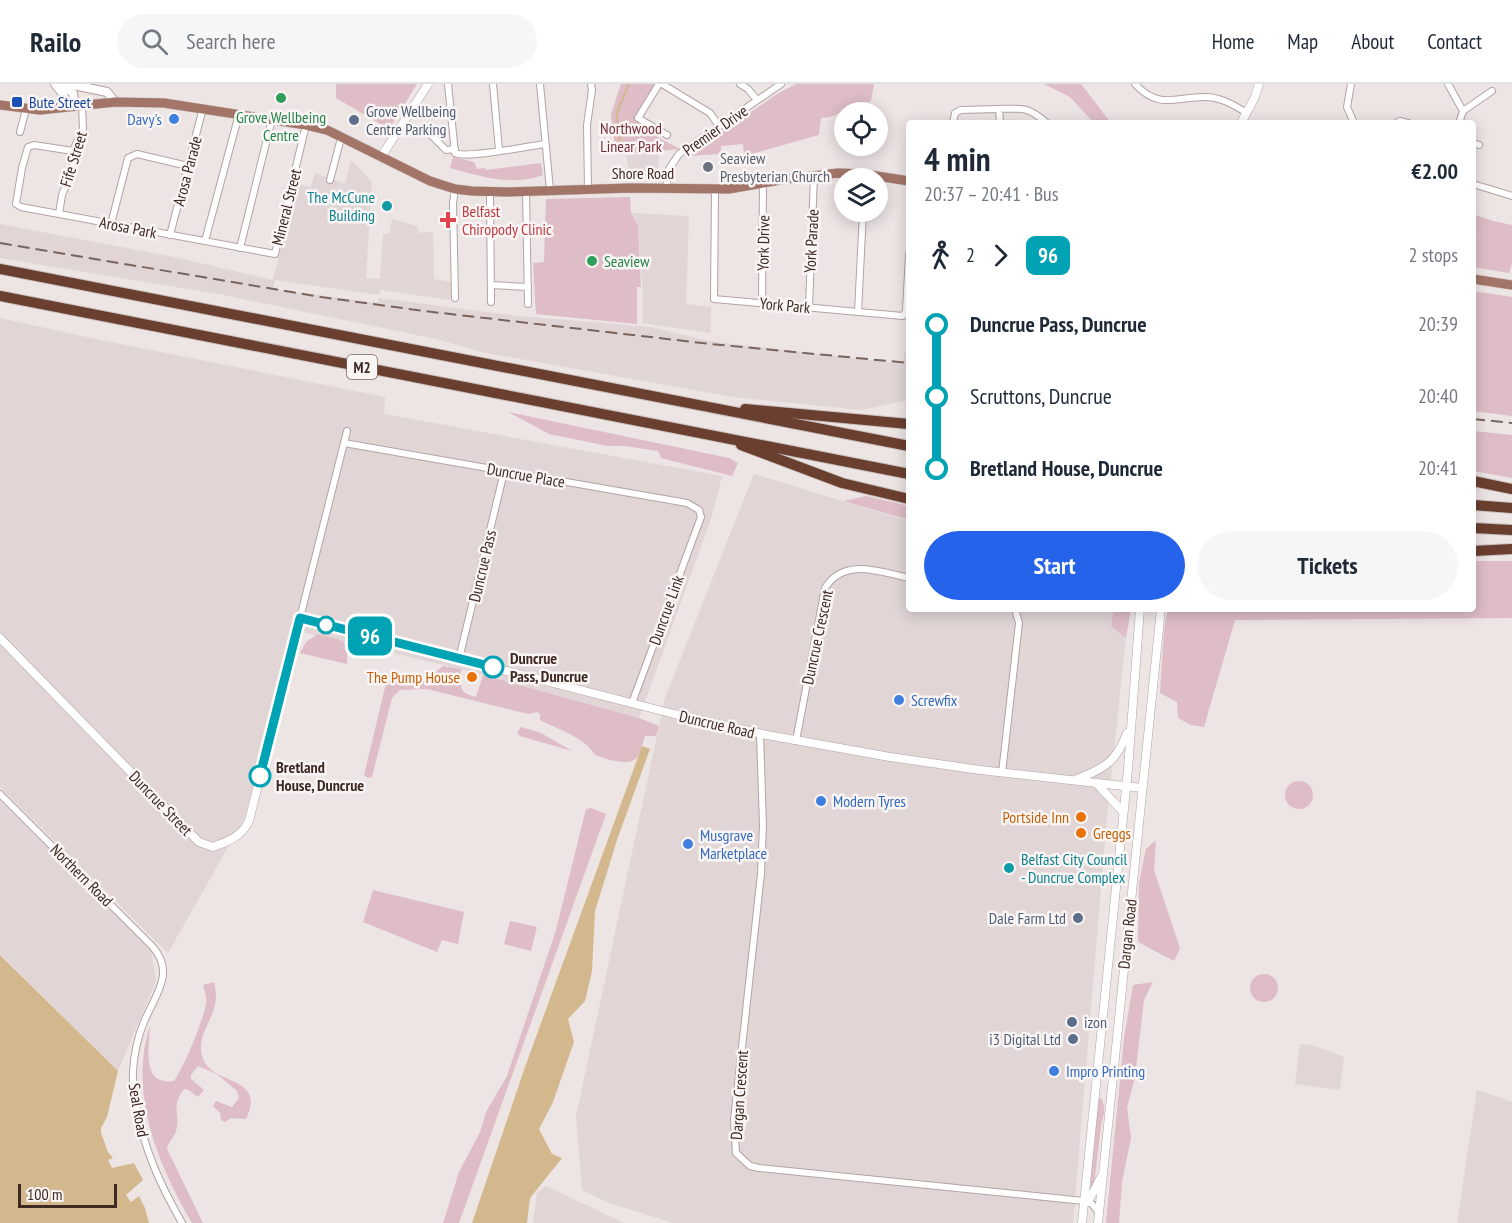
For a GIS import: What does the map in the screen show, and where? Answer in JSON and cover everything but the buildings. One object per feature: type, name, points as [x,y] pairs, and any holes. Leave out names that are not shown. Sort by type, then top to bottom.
[{"type":"highway","name":"M2","points":[[0,269],[906,445]]},
{"type":"highway","name":"M2","points":[[0,296],[906,473]]},
{"type":"highway","points":[[715,409],[756,409],[906,424]]},
{"type":"highway","points":[[723,437],[759,453],[842,483],[906,498]]},
{"type":"highway","points":[[1476,482],[1512,489]]},
{"type":"highway","points":[[1476,505],[1512,508]]},
{"type":"highway","points":[[1476,528],[1512,530]]},
{"type":"highway","points":[[1476,551],[1512,549]]},
{"type":"main road","points":[[55,84],[75,106]]},
{"type":"main road","points":[[61,84],[73,93],[75,106]]},
{"type":"main road","points":[[69,84],[107,92],[115,102]]},
{"type":"main road","name":"Shore Road","points":[[0,105],[26,109],[115,102],[164,103],[306,125],[323,129],[430,181],[455,189],[490,193],[588,189],[738,188],[814,175],[834,175]]},
{"type":"main road","name":"Shore Road","points":[[888,179],[906,181]]},
{"type":"main road","points":[[1476,279],[1512,285]]},
{"type":"street","points":[[381,157],[428,84]]},
{"type":"street","points":[[448,84],[455,153],[459,155],[545,144]]},
{"type":"street","points":[[493,84],[499,150]]},
{"type":"street","points":[[540,84],[550,190]]},
{"type":"street","points":[[588,189],[587,125],[591,84]]},
{"type":"street","points":[[667,135],[638,118],[661,84],[710,113],[719,126]]},
{"type":"street","points":[[740,84],[758,100]]},
{"type":"street","name":"Premier Drive","points":[[666,188],[669,169],[678,154],[782,84]]},
{"type":"street","points":[[1135,84],[1160,100],[1175,101],[1206,97],[1233,104],[1247,112]]},
{"type":"street","points":[[1243,120],[1259,84]]},
{"type":"street","points":[[1352,84],[1347,107],[1353,120]]},
{"type":"street","points":[[1448,84],[1463,111]]},
{"type":"street","points":[[1460,120],[1463,111],[1492,91]]},
{"type":"street","name":"Fife Street","points":[[59,214],[62,195],[73,169],[73,151],[83,129],[75,106]]},
{"type":"street","name":"Arosa Parade","points":[[170,235],[203,108]]},
{"type":"street","points":[[953,120],[954,113],[962,111],[1022,108],[1032,111],[1043,120]]},
{"type":"street","points":[[20,132],[26,109]]},
{"type":"street","points":[[999,109],[1000,120]]},
{"type":"street","points":[[206,241],[239,114]]},
{"type":"street","points":[[240,248],[272,119]]},
{"type":"street","name":"Mineral Street","points":[[275,254],[306,125]]},
{"type":"street","points":[[432,136],[446,150],[455,149]]},
{"type":"street","points":[[330,180],[341,138]]},
{"type":"street","name":"Arosa Park","points":[[73,151],[34,145],[28,147],[16,204],[21,207],[275,254]]},
{"type":"street","points":[[111,224],[128,158],[132,155],[159,158],[188,166]]},
{"type":"street","name":"York Parade","points":[[809,307],[814,175]]},
{"type":"street","name":"York Drive","points":[[762,303],[763,183]]},
{"type":"street","points":[[1476,185],[1512,196]]},
{"type":"street","points":[[455,189],[453,203],[455,298]]},
{"type":"street","name":"York Park","points":[[715,189],[714,299],[903,316],[906,311]]},
{"type":"street","points":[[526,191],[528,304]]},
{"type":"street","points":[[490,193],[491,302]]},
{"type":"street","points":[[858,312],[862,222]]},
{"type":"street","points":[[491,285],[528,287]]},
{"type":"street","name":"Duncrue Street","points":[[0,638],[199,842],[213,847],[238,836],[245,830],[249,820],[347,431]]},
{"type":"street","name":"Duncrue Place","points":[[344,443],[687,503],[699,510],[700,517]]},
{"type":"street","name":"Duncrue Pass","points":[[459,659],[504,472]]},
{"type":"street","name":"Duncrue Link","points":[[632,703],[700,517]]},
{"type":"street","name":"Duncrue Crescent","points":[[796,741],[825,588],[831,578],[849,568],[906,577]]},
{"type":"street","points":[[1002,773],[1019,623],[1016,612]]},
{"type":"street","name":"Dargan Road","points":[[1082,1223],[1126,787],[1140,612]]},
{"type":"street","name":"Dargan Road","points":[[1098,1223],[1161,612]]},
{"type":"street","name":"Duncrue Road","points":[[300,618],[760,734],[890,757],[1002,773],[1142,788]]},
{"type":"street","points":[[1075,780],[1098,770],[1113,759],[1130,723]]},
{"type":"street","name":"Dargan Crescent","points":[[760,734],[762,874],[734,1120],[736,1153],[750,1166],[761,1168],[1086,1201]]},
{"type":"street","points":[[1097,784],[1123,812]]},
{"type":"street","name":"Northern Road","points":[[0,794],[152,946],[162,959]]},
{"type":"street","name":"Seal Road","points":[[162,959],[163,978],[143,1024],[134,1059],[133,1085],[148,1153],[182,1223]]},
{"type":"street","points":[[1099,1213],[1086,1201],[1103,1173]]},
{"type":"shaded area","points":[[659,151],[658,168],[653,176],[630,176],[626,155]]},
{"type":"shaded area","points":[[351,160],[372,182],[366,278],[380,279],[383,234],[389,234],[392,219],[417,226],[420,233],[433,232],[434,279],[451,282],[450,300],[380,290],[379,295],[275,280],[273,289],[378,303],[378,298],[517,316],[651,327],[709,341],[903,364],[906,346],[906,401],[861,410],[733,397],[481,352],[436,339],[224,295],[0,258],[0,224],[174,257],[273,280],[297,184],[311,187],[315,173],[345,184]]},
{"type":"shaded area","points":[[631,213],[689,216],[686,304],[711,307],[710,333],[642,323],[643,293],[638,226]]},
{"type":"shaded area","points":[[0,318],[385,397],[384,414],[722,476],[712,516],[639,718],[461,669],[293,630],[245,817],[168,953],[0,787]]},
{"type":"shaded area","points":[[754,474],[906,520],[906,612],[1114,612],[1112,626],[1126,638],[1107,817],[1073,1223],[674,1223],[609,1203],[582,1190],[576,1116],[665,698]]},
{"type":"shaded area","points":[[642,746],[650,749],[617,840],[595,911],[592,971],[585,1001],[568,1019],[574,1042],[553,1102],[539,1129],[552,1154],[562,1158],[530,1198],[527,1223],[472,1223],[525,1067]]},
{"type":"shaded area","points":[[0,801],[151,949],[156,981],[118,1071],[0,954]]},
{"type":"shaded area","points":[[0,955],[118,1071],[101,1133],[108,1152],[113,1158],[108,1160],[112,1168],[134,1163],[143,1180],[126,1195],[131,1202],[139,1196],[149,1223],[0,1223]]},
{"type":"shaded area","points":[[1300,1044],[1312,1045],[1344,1057],[1340,1090],[1295,1084]]},
{"type":"shaded area","points":[[1477,1090],[1512,1102],[1512,1223],[1457,1223]]},
{"type":"shaded area","points":[[546,1186],[624,1223],[533,1223],[537,1193]]},
{"type":"green space","points":[[336,84],[417,84],[389,129],[336,98]]},
{"type":"green space","name":"Northwood Linear Park","points":[[621,84],[655,84],[635,118],[659,138],[680,149],[616,155],[611,114]]},
{"type":"green space","points":[[796,84],[874,84],[871,101],[834,102],[834,115],[821,118],[819,135],[744,156],[743,144],[721,146],[721,154],[688,156],[777,94]]},
{"type":"green space","points":[[1044,84],[1081,84],[1109,120],[1091,120],[1070,97]]},
{"type":"green space","points":[[453,157],[474,162],[477,169],[485,168],[486,170],[541,163],[543,175],[519,180],[484,177],[450,168]]},
{"type":"green space","name":"Seaview","points":[[630,197],[631,213],[638,226],[641,287],[637,287],[637,324],[536,314],[533,263],[544,262],[546,199]]},
{"type":"green space","points":[[1476,215],[1512,225],[1512,263],[1509,273],[1476,268]]},
{"type":"green space","points":[[1476,291],[1512,297],[1512,416],[1476,411]]},
{"type":"green space","points":[[508,412],[729,458],[738,463],[732,476],[661,458],[658,451],[608,446],[549,434]]},
{"type":"green space","points":[[1476,431],[1512,435],[1512,478],[1476,472]]},
{"type":"green space","points":[[866,496],[906,505],[906,519],[844,501]]},
{"type":"green space","points":[[1476,561],[1512,561],[1512,618],[1235,620],[1204,727],[1191,725],[1178,718],[1177,702],[1160,693],[1164,629],[1167,612],[1476,612]]},
{"type":"green space","points":[[1113,612],[1130,612],[1126,638],[1111,626]]},
{"type":"green space","points":[[318,634],[343,641],[347,649],[347,664],[300,653],[306,642]]},
{"type":"green space","points":[[443,666],[461,669],[461,688],[476,697],[483,675],[639,718],[659,726],[656,736],[645,736],[635,760],[618,762],[595,755],[578,738],[540,720],[540,714],[537,712],[528,714],[427,689],[400,690],[392,698],[372,777],[368,778],[364,775],[388,675],[404,679],[427,679]]},
{"type":"green space","points":[[521,727],[541,733],[572,751],[520,736],[517,733]]},
{"type":"green space","points":[[1299,781],[1309,785],[1313,795],[1309,805],[1299,809],[1289,805],[1285,795],[1289,785]]},
{"type":"green space","points":[[591,808],[606,814],[459,1223],[443,1223],[459,1172],[480,1132],[486,1112],[507,1076],[556,930],[586,809]]},
{"type":"green space","points":[[1156,840],[1154,870],[1180,948],[1174,961],[1138,942],[1139,883],[1146,849]]},
{"type":"green space","points":[[373,890],[464,912],[458,944],[442,940],[437,952],[363,922]]},
{"type":"green space","points":[[510,921],[537,927],[531,951],[504,944]]},
{"type":"green space","points":[[1264,974],[1274,978],[1278,988],[1274,998],[1264,1002],[1254,998],[1250,988],[1254,978]]},
{"type":"green space","points":[[214,982],[215,1004],[201,1049],[203,1059],[217,1074],[198,1066],[191,1075],[191,1079],[204,1090],[198,1097],[184,1089],[177,1106],[176,1131],[167,1149],[203,1223],[192,1223],[158,1153],[150,1128],[142,1077],[144,1051],[150,1026],[148,1054],[152,1072],[156,1078],[163,1081],[174,1081],[197,1032],[206,999],[203,985]]},
{"type":"green space","points":[[1153,982],[1144,1000],[1135,1077],[1127,1108],[1131,1138],[1122,1182],[1119,1223],[1106,1223],[1124,1038],[1133,985]]},
{"type":"green space","points":[[217,1074],[244,1088],[250,1095],[251,1105],[246,1119],[231,1118],[225,1122],[221,1120],[220,1113],[213,1106],[216,1101],[232,1107],[239,1098],[237,1091]]},
{"type":"green space","points":[[1098,1098],[1101,1098],[1104,1113],[1094,1185],[1090,1188]]},
{"type":"waterway","points":[[623,152],[618,134],[617,112],[629,84]]},
{"type":"railway","points":[[0,243],[321,297],[424,311],[711,344],[906,363]]},
{"type":"railway","points":[[1476,419],[1512,423]]},
{"type":"bus line","name":"96","points":[[260,776],[300,618],[493,667]]},
{"type":"place","name":"Grove Wellbeing Centre","points":[[281,98]]},
{"type":"place","name":"Bute Street","points":[[17,102]]},
{"type":"place","name":"Davy's","points":[[174,119]]},
{"type":"place","name":"Grove Wellbeing Centre Parking","points":[[354,120]]},
{"type":"place","name":"Seaview Presbyterian Church","points":[[708,167]]},
{"type":"place","name":"The McCune Building","points":[[387,206]]},
{"type":"place","name":"Belfast Chiropody Clinic","points":[[448,220]]},
{"type":"place","name":"Seaview","points":[[592,261]]},
{"type":"place","name":"Duncrue Pass, Duncrue","points":[[493,667]]},
{"type":"place","name":"The Pump House","points":[[472,677]]},
{"type":"place","name":"Screwfix","points":[[899,700]]},
{"type":"place","name":"Bretland House, Duncrue","points":[[260,776]]},
{"type":"place","name":"Modern Tyres","points":[[821,801]]},
{"type":"place","name":"Portside Inn","points":[[1081,817]]},
{"type":"place","name":"Greggs","points":[[1081,833]]},
{"type":"place","name":"Musgrave Marketplace","points":[[688,844]]},
{"type":"place","name":"Belfast City Council - Duncrue Complex","points":[[1009,868]]},
{"type":"place","name":"Dale Farm Ltd","points":[[1078,918]]},
{"type":"place","name":"izon","points":[[1072,1022]]},
{"type":"place","name":"i3 Digital Ltd","points":[[1073,1039]]},
{"type":"place","name":"Impro Printing","points":[[1054,1071]]}]
